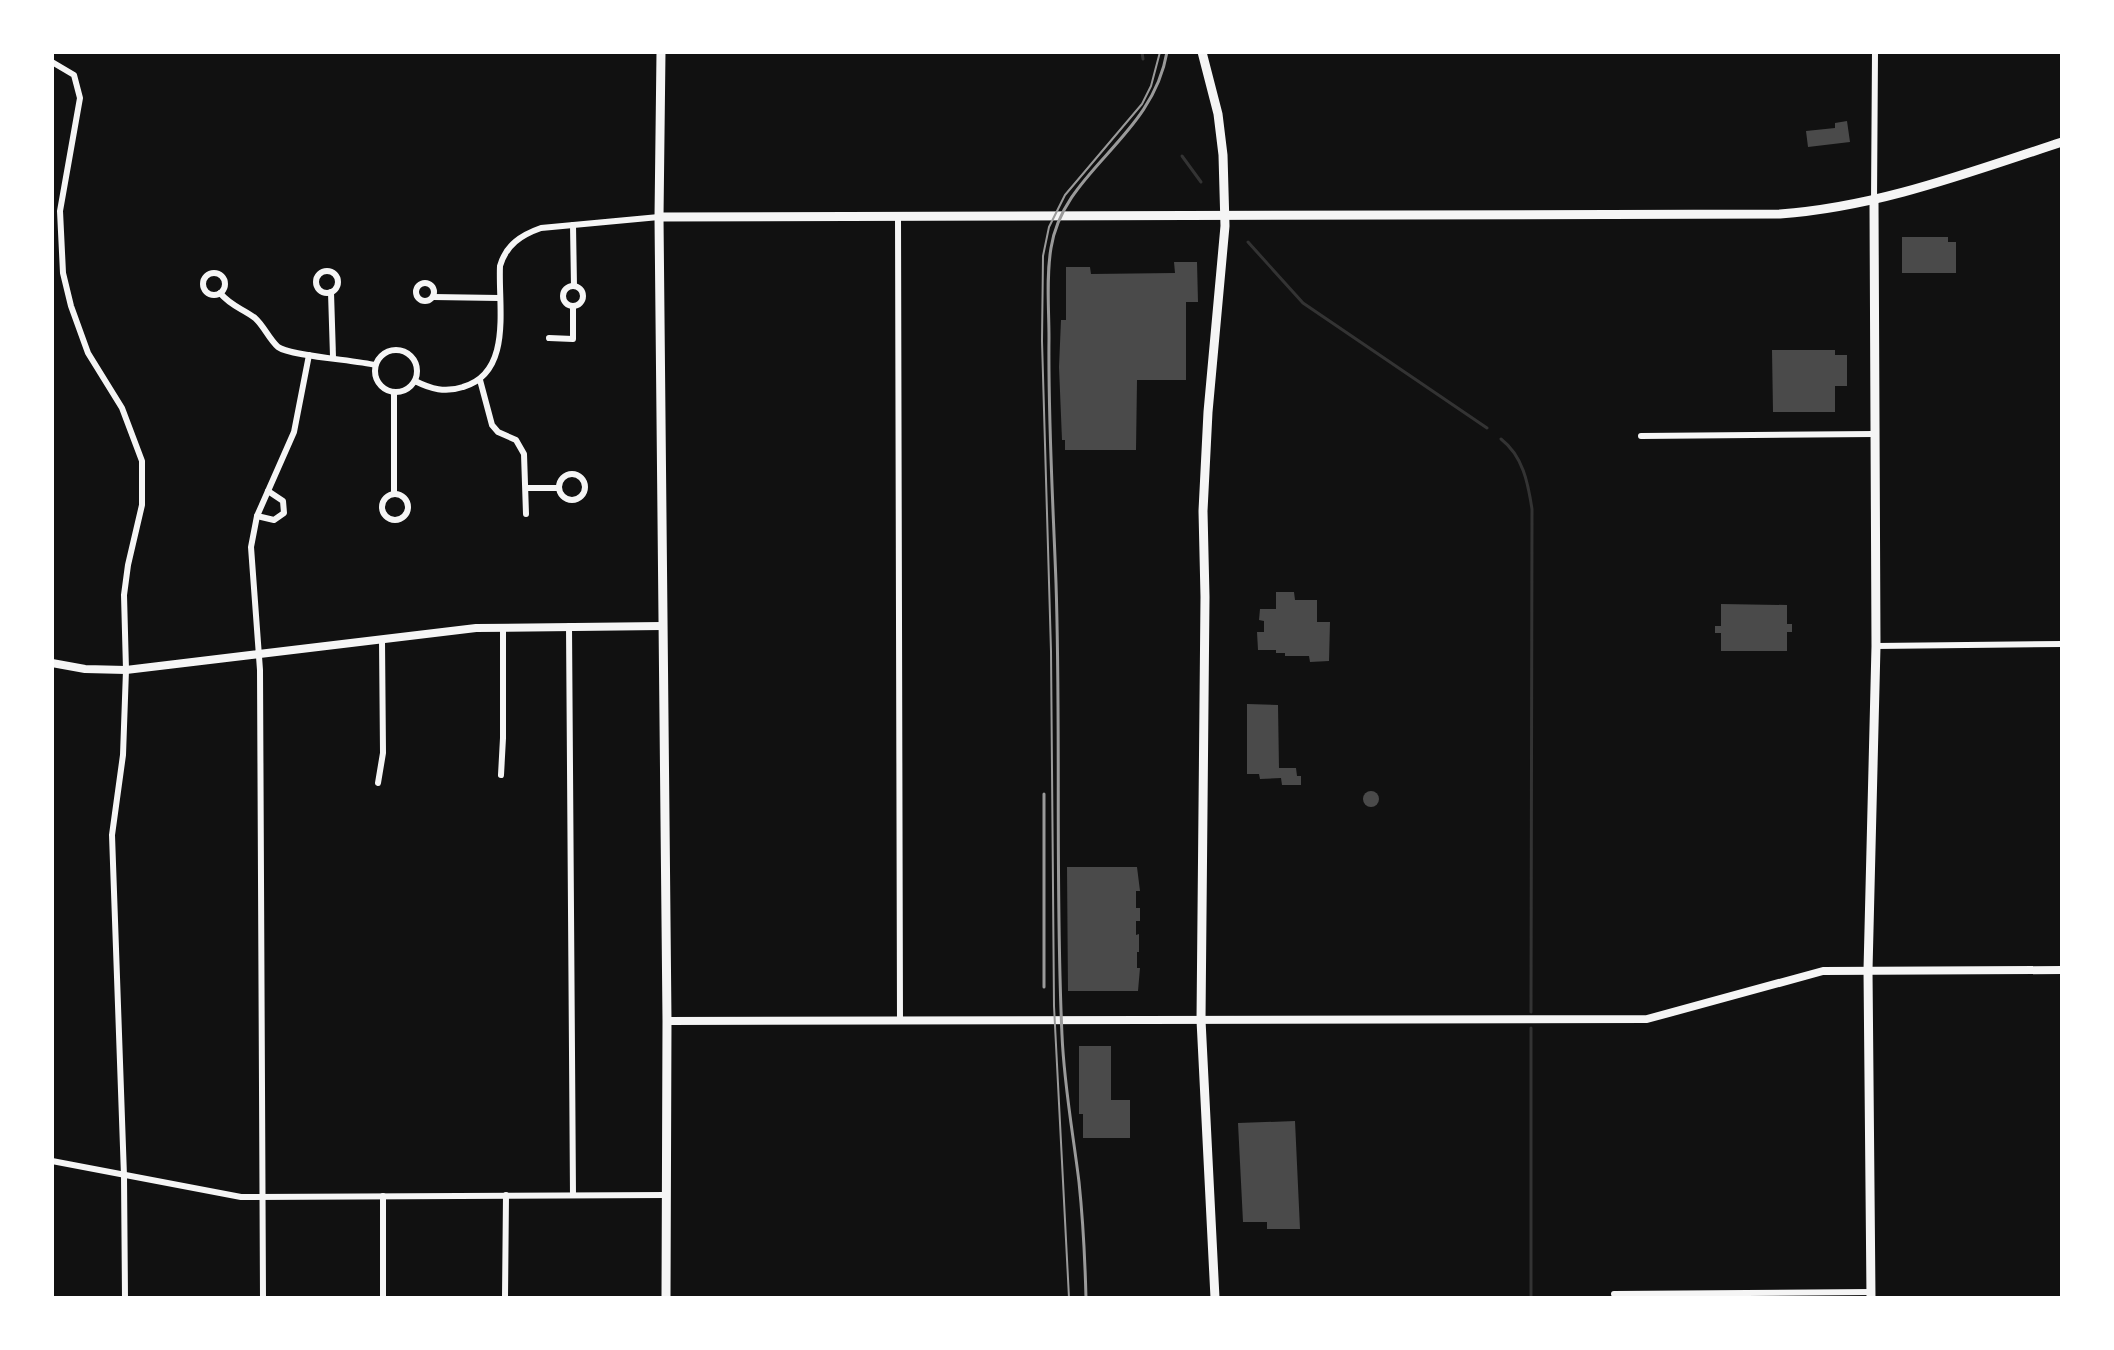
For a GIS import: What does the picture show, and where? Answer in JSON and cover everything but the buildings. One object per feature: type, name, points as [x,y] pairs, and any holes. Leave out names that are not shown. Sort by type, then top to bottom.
[{"type":"main road","points":[[661,52],[659,217],[667,1021],[666,1298]]},
{"type":"main road","points":[[1202,52],[1218,114],[1225,215],[1208,403],[1203,511],[1201,1020],[1215,1298]]},
{"type":"main road","points":[[659,217],[1780,214],[1822,211],[1874,201],[2062,142]]},
{"type":"main road","points":[[1871,1295],[1868,970],[1876,646],[1874,201]]},
{"type":"street","points":[[1874,201],[1875,52]]},
{"type":"street","points":[[52,62],[74,75],[80,98],[60,211],[63,273],[88,353],[122,408],[142,461],[142,505],[124,595],[126,670],[123,755],[112,835],[124,1176],[125,1298]]},
{"type":"street","points":[[898,216],[900,1021]]},
{"type":"street","points":[[415,381],[442,391],[463,388],[480,380],[491,367],[500,339],[500,266],[503,255],[526,233],[541,228],[659,217]]},
{"type":"street","points":[[573,225],[574,286]]},
{"type":"street","points":[[574,286],[582,290],[584,296],[579,304],[573,306],[565,302],[563,296],[568,288],[574,286]]},
{"type":"street","points":[[331,292],[333,357]]},
{"type":"street","points":[[220,293],[231,306],[254,318],[279,348],[292,354],[333,357],[375,365]]},
{"type":"street","points":[[433,297],[499,298]]},
{"type":"street","points":[[549,338],[573,339],[573,306]]},
{"type":"street","points":[[389,351],[403,351],[417,367],[415,381],[407,390],[394,393],[379,384],[374,373],[375,365],[389,351]]},
{"type":"street","points":[[263,1298],[259,655],[251,547],[257,516],[294,432],[309,355]]},
{"type":"street","points":[[480,380],[492,425],[498,432],[516,440],[524,454],[526,514]]},
{"type":"street","points":[[394,393],[394,494]]},
{"type":"street","points":[[1641,436],[1874,434]]},
{"type":"street","points":[[572,474],[580,476],[585,487],[582,495],[570,500],[562,496],[558,488],[561,479],[572,474]]},
{"type":"street","points":[[526,488],[558,488]]},
{"type":"street","points":[[257,516],[274,520],[284,513],[283,501],[268,491]]},
{"type":"street","points":[[394,494],[403,496],[408,503],[407,512],[397,519],[389,518],[383,508],[385,500],[394,494]]},
{"type":"street","points":[[569,626],[573,1195]]},
{"type":"street","points":[[52,663],[85,669],[126,670],[476,628],[662,626]]},
{"type":"street","points":[[501,775],[503,627]]},
{"type":"street","points":[[378,783],[383,753],[382,641]]},
{"type":"street","points":[[1876,646],[2062,644]]},
{"type":"street","points":[[667,1021],[1647,1019],[1823,971],[2062,970]]},
{"type":"street","points":[[52,1161],[241,1197],[666,1195]]},
{"type":"street","points":[[505,1298],[506,1195]]},
{"type":"street","points":[[383,1196],[383,1298]]},
{"type":"street","points":[[1614,1294],[1871,1295]]},
{"type":"waterway","points":[[1142,52],[1143,59]]},
{"type":"waterway","points":[[1182,156],[1201,182]]},
{"type":"waterway","points":[[1248,242],[1303,303],[1487,428]]},
{"type":"waterway","points":[[1501,439],[1519,462],[1532,509],[1531,1012]]},
{"type":"waterway","points":[[1531,1028],[1531,1298]]},
{"type":"tram line","points":[[1069,1298],[1054,1006],[1043,256],[1049,227],[1065,195],[1142,104],[1151,86],[1160,52]]},
{"type":"railway","points":[[1086,1298],[1080,1196],[1063,1054],[1060,979],[1049,270],[1051,248],[1059,221],[1072,197],[1144,108],[1158,82],[1167,52]]},
{"type":"railway","points":[[1044,794],[1044,987]]}]
